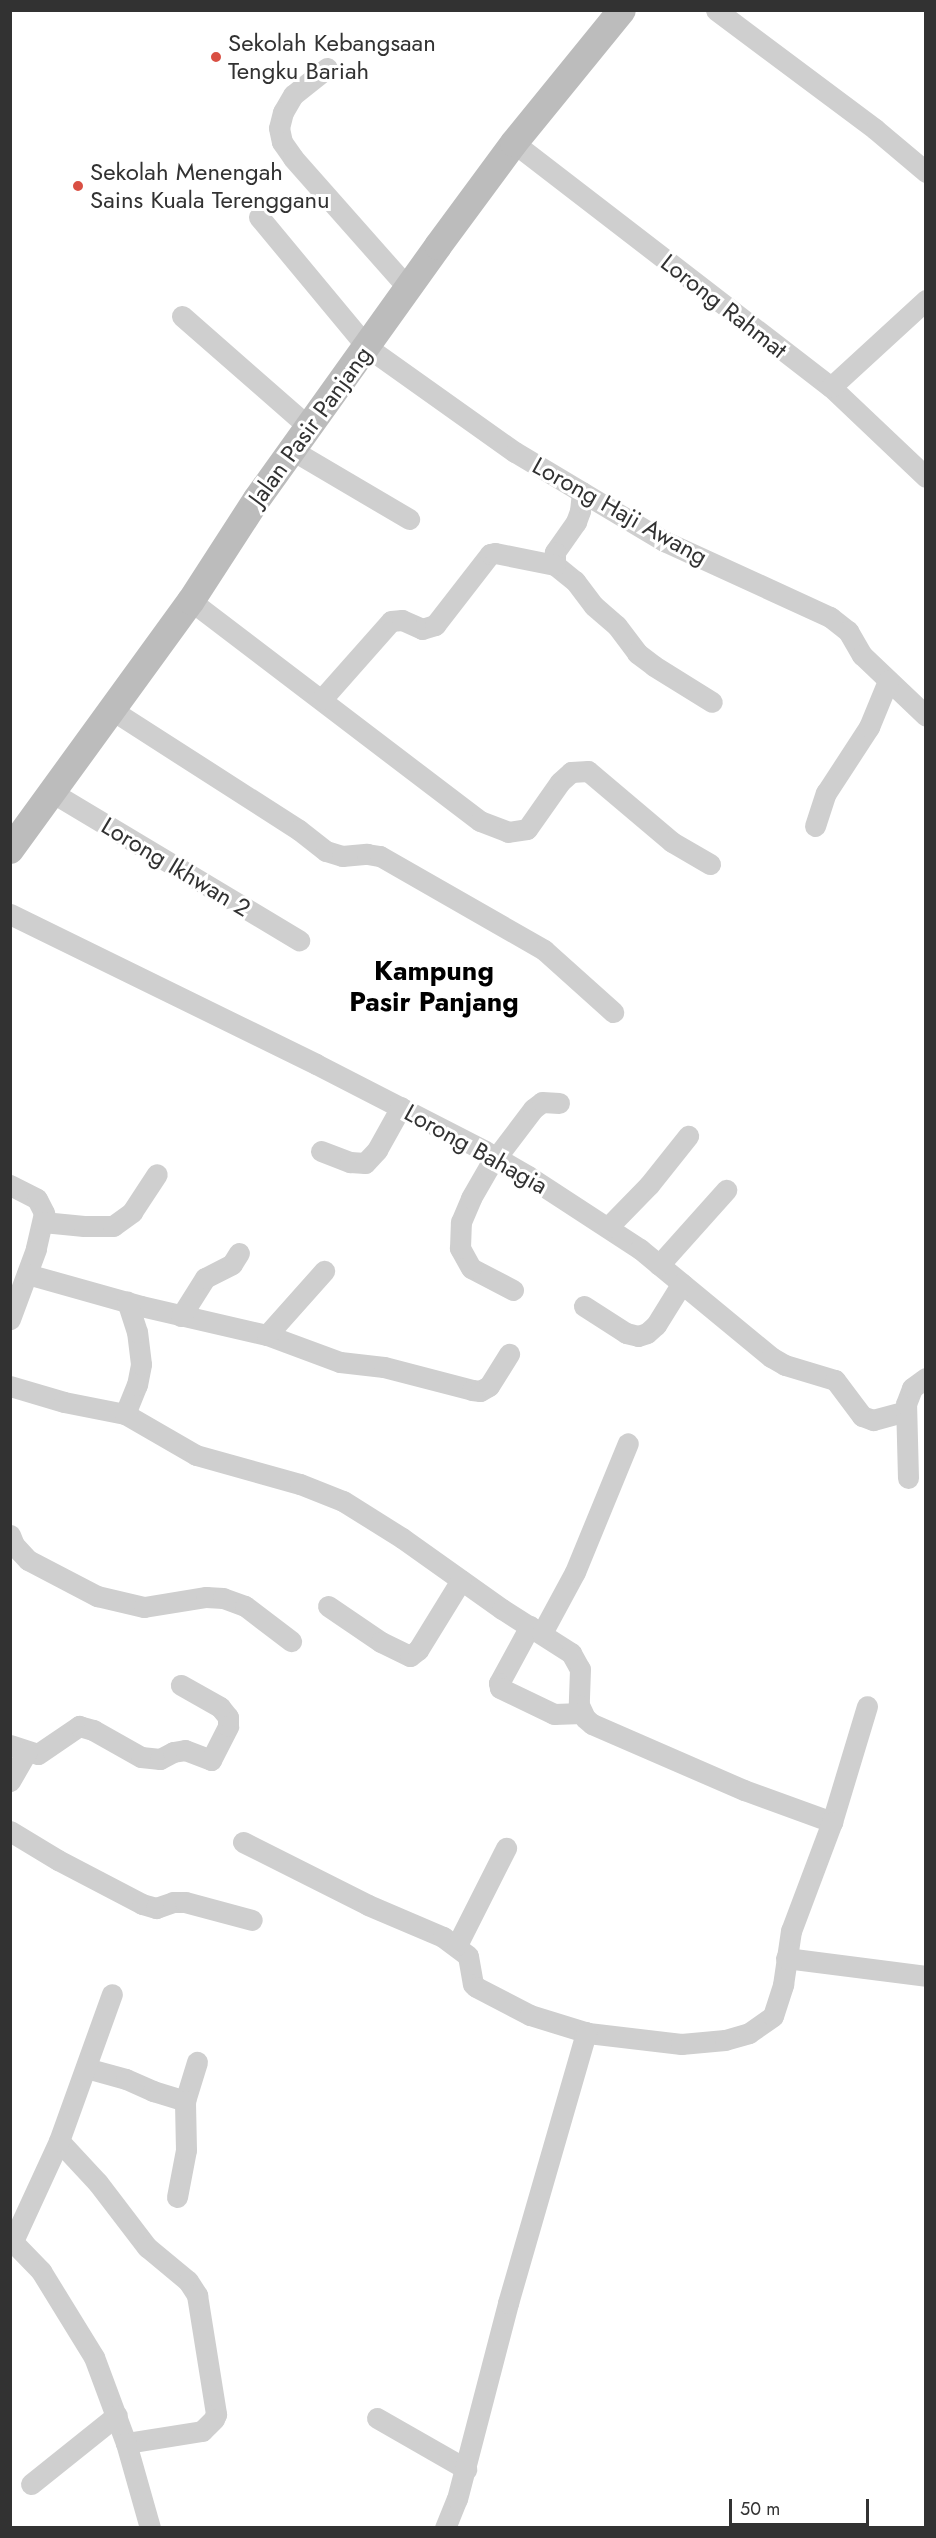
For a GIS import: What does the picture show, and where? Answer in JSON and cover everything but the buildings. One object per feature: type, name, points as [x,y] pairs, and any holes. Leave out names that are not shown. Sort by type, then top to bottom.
[{"type":"main road","name":"Jalan Pasir Panjang","points":[[10,850],[191,601],[257,499],[408,288],[514,143],[622,10]]},
{"type":"street","points":[[716,10],[874,129],[926,172]]},
{"type":"street","points":[[327,68],[293,95],[283,112],[279,128],[282,142],[293,158],[408,288]]},
{"type":"street","name":"Lorong Rahmat","points":[[514,143],[831,387],[926,477]]},
{"type":"street","name":"Lorong Haji Awang","points":[[259,217],[367,347],[515,452],[664,541],[830,617],[848,631],[862,655],[926,716]]},
{"type":"street","points":[[831,387],[926,300]]},
{"type":"street","points":[[182,316],[309,427]]},
{"type":"street","points":[[292,450],[409,519]]},
{"type":"street","points":[[555,565],[555,552],[576,522],[582,492]]},
{"type":"street","points":[[322,699],[391,621],[402,620],[422,629],[435,625],[490,554],[495,553],[555,565],[575,581],[594,606],[617,626],[637,652],[654,666],[712,702]]},
{"type":"street","points":[[191,601],[480,821],[508,832],[526,829],[560,782],[570,772],[588,771],[672,842],[710,864]]},
{"type":"street","points":[[815,826],[826,793],[868,727],[888,681]]},
{"type":"street","points":[[112,710],[299,830],[326,851],[342,856],[367,854],[380,856],[544,950],[613,1012]]},
{"type":"street","name":"Lorong Ikhwan 2","points":[[53,793],[299,940]]},
{"type":"street","name":"Lorong Bahagia","points":[[10,914],[401,1107],[496,1158],[608,1227],[682,1283],[771,1357],[785,1365],[835,1380],[862,1416],[873,1420],[906,1411]]},
{"type":"street","points":[[513,1290],[471,1268],[460,1248],[459,1234],[466,1208],[496,1158],[539,1104],[560,1103]]},
{"type":"street","points":[[321,1151],[350,1162],[365,1163],[377,1150],[401,1107]]},
{"type":"street","points":[[608,1227],[649,1185],[688,1136]]},
{"type":"street","points":[[43,1222],[114,1226],[132,1212],[158,1174]]},
{"type":"street","points":[[10,1185],[37,1199],[42,1206],[43,1222],[10,1319]]},
{"type":"street","points":[[659,1265],[726,1190]]},
{"type":"street","points":[[181,1316],[205,1278],[232,1264],[239,1253]]},
{"type":"street","points":[[267,1335],[324,1271]]},
{"type":"street","points":[[27,1274],[181,1316],[267,1335],[340,1362],[384,1367],[480,1391],[489,1386],[509,1354]]},
{"type":"street","points":[[584,1306],[626,1333],[638,1336],[647,1333],[656,1325],[682,1283]]},
{"type":"street","points":[[125,1414],[137,1385],[141,1364],[137,1332],[127,1302]]},
{"type":"street","points":[[908,1478],[906,1411],[912,1388],[926,1378]]},
{"type":"street","points":[[10,1386],[64,1402],[125,1414],[196,1455],[300,1484],[343,1501],[563,1646],[577,1660],[582,1713],[592,1724],[744,1791],[832,1822]]},
{"type":"street","points":[[582,1713],[554,1714],[500,1688],[500,1683],[574,1572],[628,1443]]},
{"type":"street","points":[[10,1535],[14,1545],[28,1560],[69,1583],[113,1602],[144,1608],[206,1597],[223,1598],[246,1606],[291,1641]]},
{"type":"street","points":[[328,1606],[381,1642],[410,1656],[418,1650],[461,1580]]},
{"type":"street","points":[[10,1781],[19,1748],[38,1754],[46,1751],[67,1732],[79,1726],[93,1730],[141,1757],[160,1759],[173,1752],[185,1750],[212,1760],[228,1726],[228,1717],[220,1707],[181,1684]]},
{"type":"street","points":[[243,1842],[368,1905],[457,1946],[468,1956],[473,1984],[476,1987],[531,2015],[586,2032],[681,2044],[725,2040],[749,2033],[768,2021],[777,2008],[793,1925],[832,1822],[867,1706]]},
{"type":"street","points":[[10,1831],[58,1860],[142,1904],[156,1908],[173,1902],[185,1902],[252,1920]]},
{"type":"street","points":[[457,1946],[506,1848]]},
{"type":"street","points":[[786,1958],[926,1976]]},
{"type":"street","points":[[111,1994],[59,2141],[12,2240],[41,2271],[94,2357],[117,2415],[150,2528]]},
{"type":"street","points":[[445,2528],[466,2469],[508,2304],[586,2032]]},
{"type":"street","points":[[177,2197],[186,2150],[185,2101],[197,2061]]},
{"type":"street","points":[[86,2068],[126,2079],[168,2097],[185,2101]]},
{"type":"street","points":[[59,2141],[98,2183],[147,2247],[188,2281],[197,2295],[216,2414],[214,2419],[202,2431],[126,2443]]},
{"type":"street","points":[[31,2484],[117,2415]]},
{"type":"street","points":[[377,2418],[466,2469]]},
{"type":"place","name":"Sekolah Kebangsaan Tengku Bariah","points":[[216,57]]},
{"type":"place","name":"Sekolah Menengah Sains Kuala Terengganu","points":[[78,186]]},
{"type":"district","name":"Kampung Pasir Panjang","points":[[434,986]]}]
